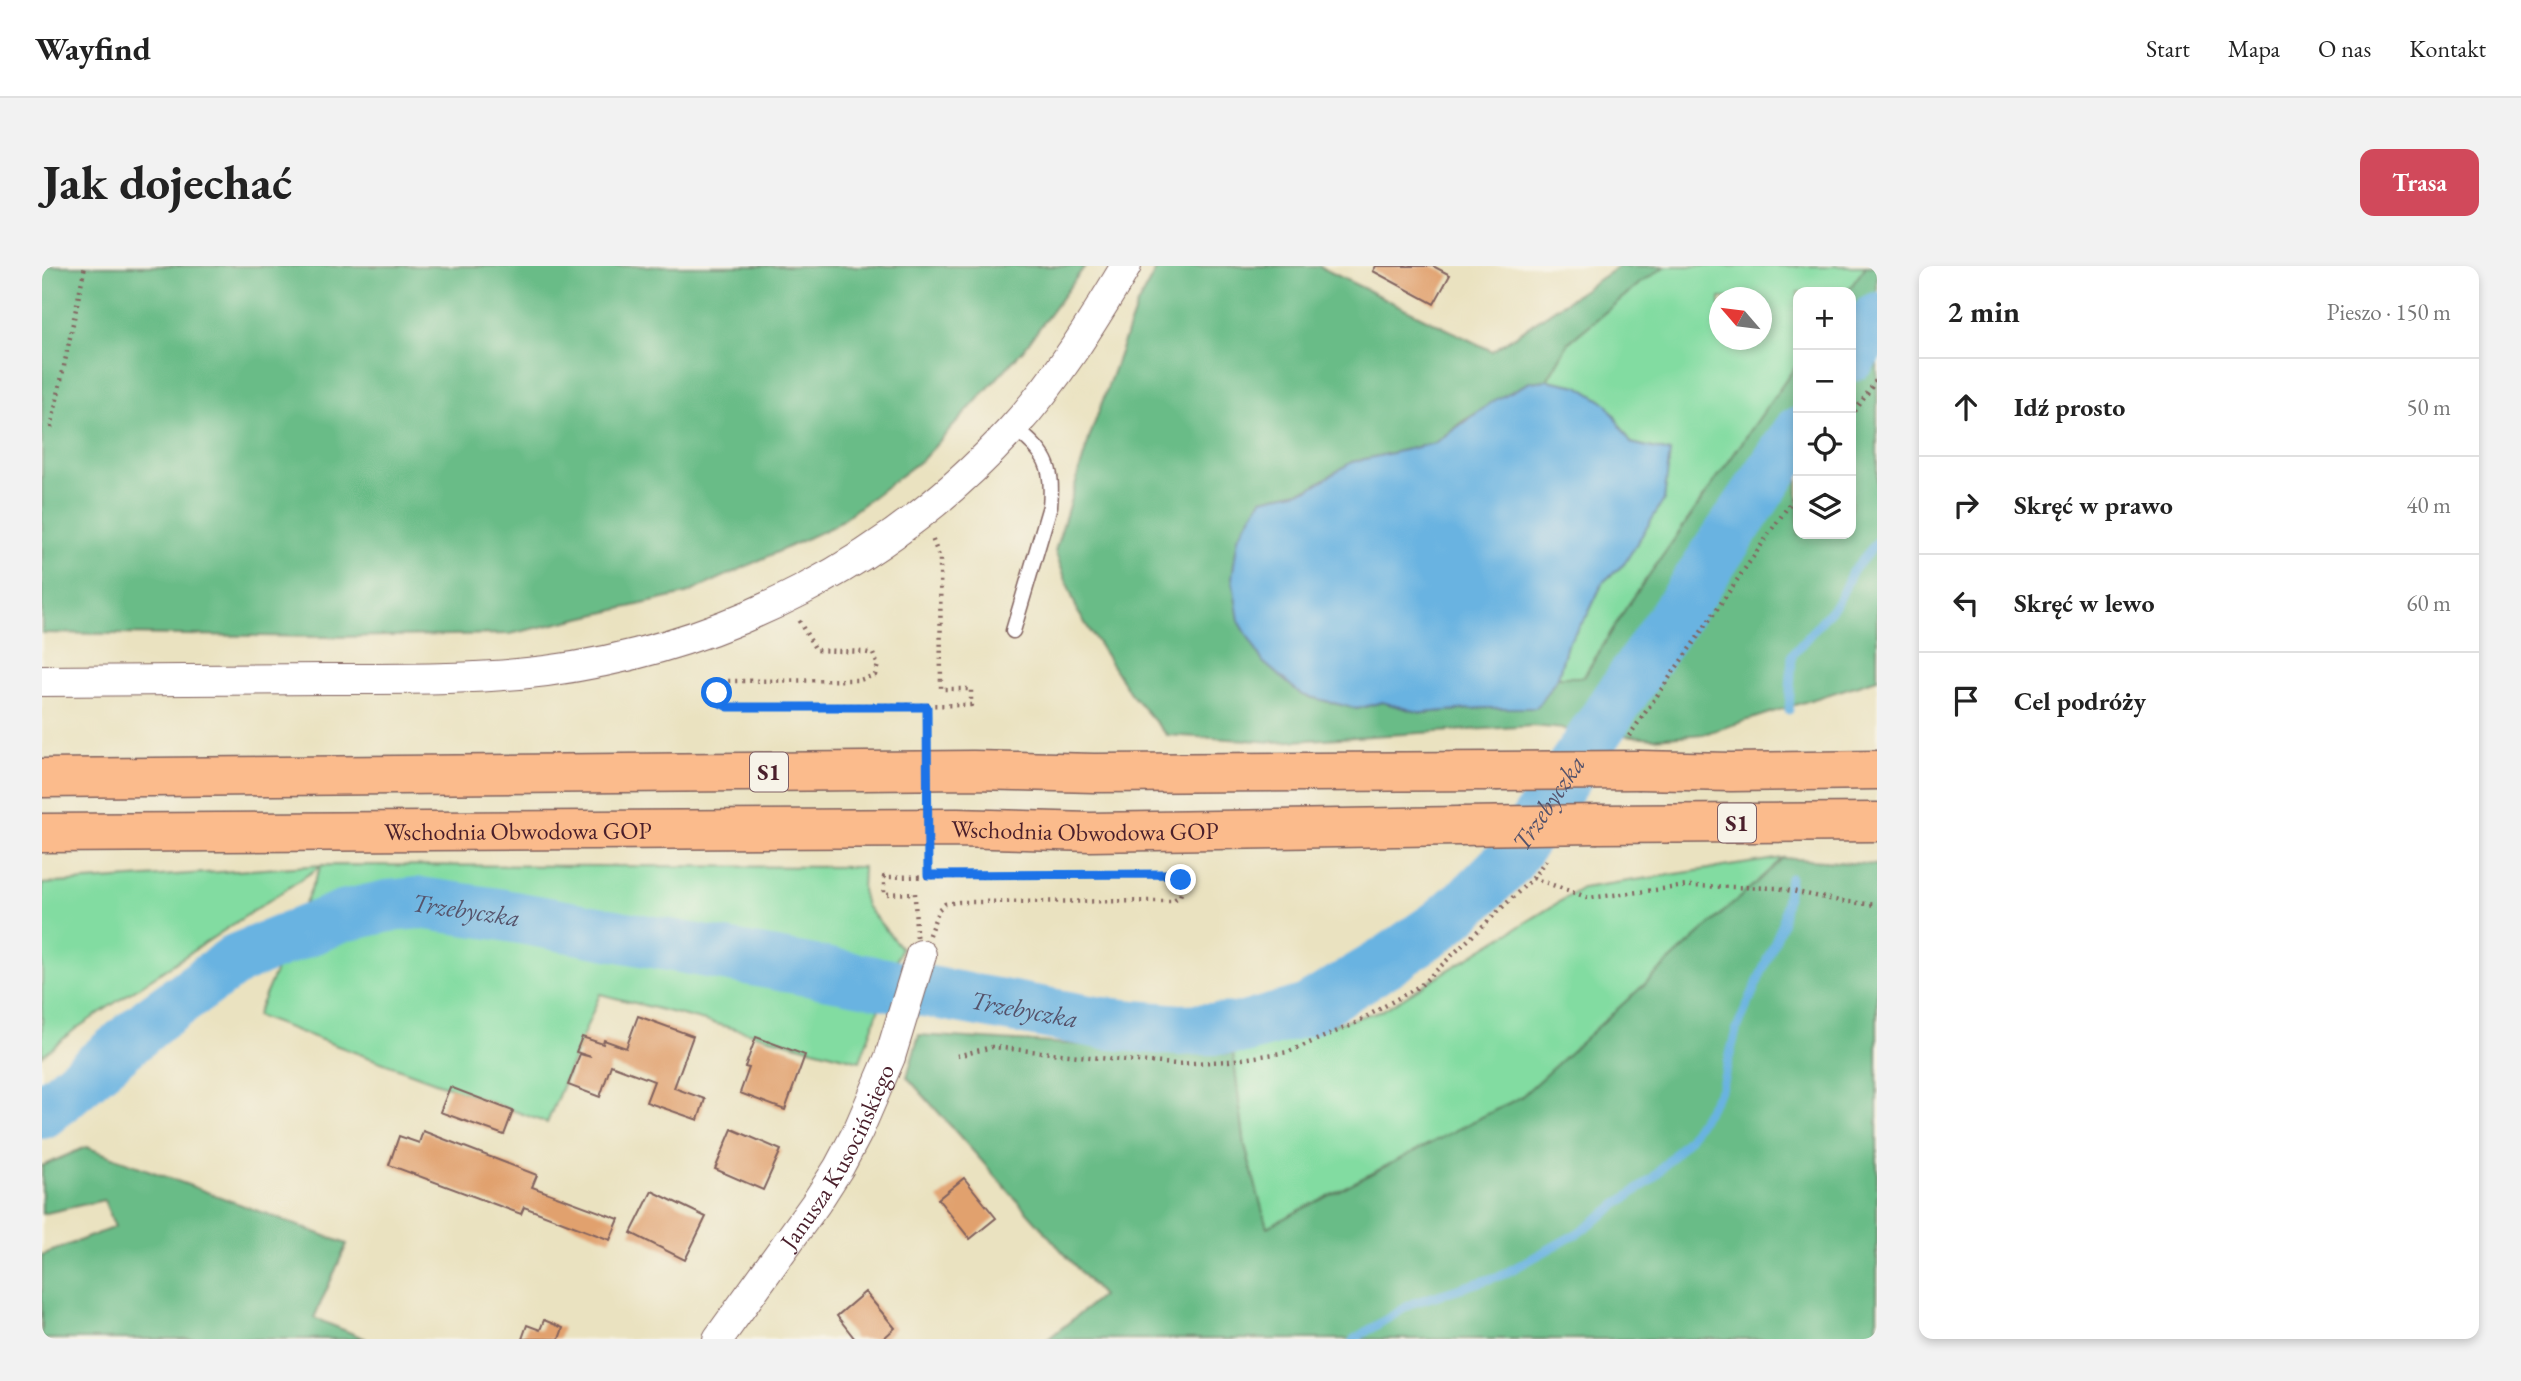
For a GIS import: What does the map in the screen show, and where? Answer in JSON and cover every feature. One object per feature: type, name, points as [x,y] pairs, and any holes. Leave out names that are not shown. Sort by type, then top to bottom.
[{"type":"highway","name":"S1","points":[[42,778],[959,770],[1094,773],[1496,771],[1631,757],[1731,772],[1877,770]]},
{"type":"highway","name":"Wschodnia Obwodowa GOP","points":[[42,833],[957,828],[1090,832],[1877,822]]},
{"type":"street","points":[[42,681],[487,676],[546,671],[643,652],[763,609],[811,586],[861,556],[931,506],[977,466],[1042,394],[1079,343],[1126,266]]},
{"type":"street","name":"Janusza Kusocińskiego","points":[[718,1339],[839,1167],[858,1131],[890,1057],[920,955]]},
{"type":"lane","points":[[1013,632],[1051,506],[1052,488],[1051,472],[1045,459],[1014,427]]},
{"type":"path","points":[[51,428],[85,266]]},
{"type":"path","points":[[1854,413],[1877,379]]},
{"type":"path","points":[[1631,757],[1793,500]]},
{"type":"path","points":[[796,615],[816,650],[864,652],[875,656],[878,665],[875,675],[860,680],[727,681],[718,688],[720,703],[728,707],[971,705],[971,689],[941,689],[940,559],[936,544],[928,532]]},
{"type":"path","points":[[927,707],[928,875]]},
{"type":"path","points":[[957,1056],[992,1047],[1177,1063],[1229,1061],[1287,1052],[1352,1025],[1421,985],[1533,878],[1548,856]]},
{"type":"path","points":[[915,922],[915,893],[884,894],[884,877],[1169,874],[1179,877],[1183,887],[1180,896],[1172,901],[954,902],[942,906],[920,955]]},
{"type":"path","points":[[1533,878],[1589,898],[1687,886],[1789,890],[1839,901],[1877,905]]},
{"type":"green space","points":[[42,266],[1085,266],[1023,350],[924,458],[834,526],[686,594],[510,634],[328,637],[42,633]]},
{"type":"green space","points":[[1158,266],[1318,266],[1492,351],[1619,266],[1666,266],[1639,284],[1569,342],[1547,380],[1530,382],[1463,421],[1435,443],[1352,462],[1309,489],[1262,499],[1302,695],[1357,709],[1382,702],[1422,713],[1484,708],[1536,708],[1558,677],[1584,677],[1626,608],[1793,370],[1793,539],[1856,539],[1856,287],[1851,287],[1866,266],[1877,266],[1877,679],[1704,734],[1653,738],[1533,726],[1275,742],[1167,735],[1130,693],[1078,612],[1055,551],[1090,436],[1137,305]]},
{"type":"green space","points":[[1666,266],[1866,266],[1851,287],[1793,287],[1793,370],[1626,608],[1583,677],[1558,677],[1567,644],[1588,614],[1603,582],[1624,564],[1639,536],[1670,452],[1631,443],[1607,404],[1578,386],[1547,380],[1569,342],[1639,284]]},
{"type":"green space","points":[[1783,858],[1521,1097],[1266,1228],[1245,1146],[1233,1054],[1383,1010],[1582,888]]},
{"type":"green space","points":[[1783,858],[1877,865],[1877,1339],[1048,1339],[1102,1296],[907,1077],[919,1035],[1233,1054],[1245,1146],[1267,1227],[1521,1097]]},
{"type":"green space","points":[[323,865],[863,867],[862,890],[866,906],[901,948],[860,1061],[600,994],[547,1123],[256,1016],[321,866],[74,1030],[42,1056],[42,884]]},
{"type":"green space","points":[[86,1147],[347,1244],[314,1318],[366,1339],[42,1339],[42,1255],[115,1227],[104,1200],[42,1214],[42,1166]]},
{"type":"water","points":[[1547,380],[1578,386],[1607,404],[1631,443],[1670,452],[1664,500],[1624,564],[1603,582],[1588,614],[1567,644],[1558,677],[1536,708],[1484,708],[1422,713],[1382,702],[1357,709],[1302,695],[1263,662],[1239,621],[1232,577],[1238,537],[1262,499],[1309,489],[1352,462],[1435,443],[1495,400],[1530,382]]},
{"type":"building","points":[[1376,266],[1433,266],[1450,275],[1434,304],[1373,271]]},
{"type":"building","points":[[638,1016],[693,1036],[674,1088],[705,1099],[698,1120],[646,1102],[654,1081],[611,1065],[600,1097],[568,1085],[580,1054],[591,1057],[576,1052],[582,1037],[603,1044],[604,1040],[626,1048]]},
{"type":"building","points":[[756,1037],[805,1055],[785,1110],[740,1093],[749,1068],[745,1067]]},
{"type":"building","points":[[450,1087],[513,1111],[504,1135],[440,1112]]},
{"type":"building","points":[[732,1129],[781,1150],[763,1190],[715,1169]]},
{"type":"building","points":[[423,1131],[537,1175],[532,1187],[619,1219],[610,1240],[524,1207],[521,1214],[389,1165],[399,1136],[419,1143]]},
{"type":"building","points":[[964,1178],[996,1218],[970,1239],[938,1199]]},
{"type":"building","points":[[652,1191],[706,1217],[685,1260],[631,1233]]},
{"type":"building","points":[[865,1292],[895,1328],[883,1339],[855,1339],[837,1316]]},
{"type":"building","points":[[544,1320],[563,1328],[559,1339],[522,1339],[527,1325],[540,1330]]},
{"type":"waterway","name":"Trzebyczka","points":[[1855,350],[1877,318]]},
{"type":"waterway","name":"Trzebyczka","points":[[42,1113],[154,1019],[237,959],[343,916],[388,906],[419,903],[498,914],[1101,1023],[1179,1030],[1244,1028],[1307,1010],[1388,961],[1440,925],[1509,861],[1793,440]]},
{"type":"waterway","points":[[1789,710],[1792,655],[1838,602],[1852,572],[1877,542]]},
{"type":"waterway","points":[[1354,1339],[1413,1303],[1502,1275],[1578,1233],[1652,1179],[1689,1138],[1721,1089],[1736,1031],[1782,925],[1790,878]]},
{"type":"route","points":[[717,693],[720,703],[728,707],[927,707],[928,875],[1169,874],[1181,880]]}]
